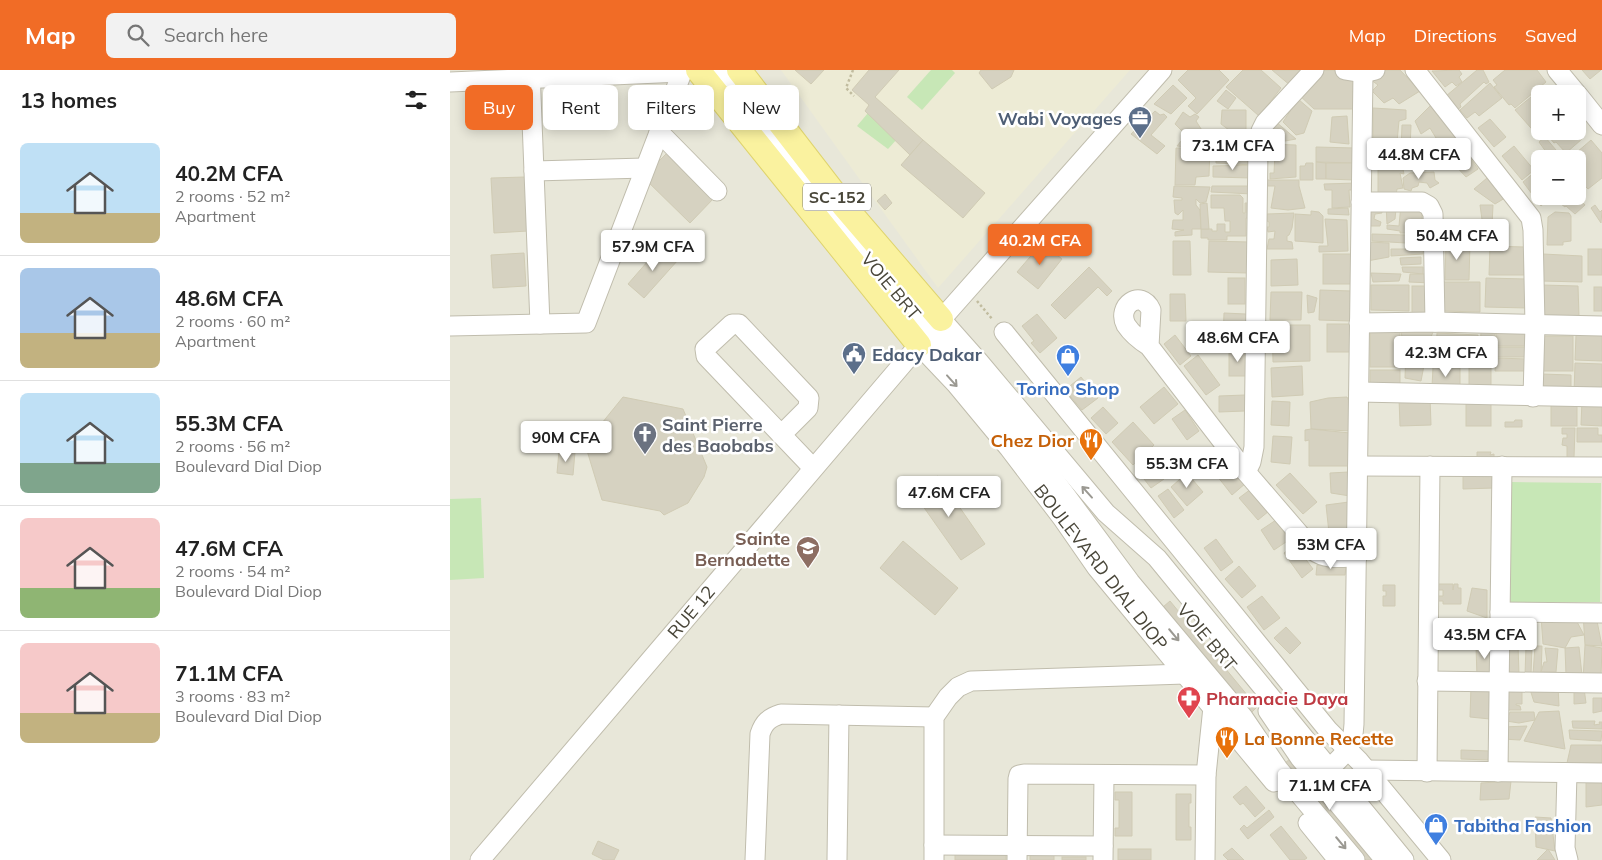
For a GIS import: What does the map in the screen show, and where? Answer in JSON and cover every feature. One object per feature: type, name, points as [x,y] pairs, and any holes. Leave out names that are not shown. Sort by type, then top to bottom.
[{"type":"main road","name":"SC-152","points":[[738,70],[844,206],[930,332]]},
{"type":"main road","points":[[687,71],[930,332]]},
{"type":"street","name":"VOIE BRT","points":[[717,70],[889,285],[1024,438],[1130,582],[1242,717],[1279,770],[1355,860]]},
{"type":"street","name":"RUE 12","points":[[480,860],[930,332],[1162,70]]},
{"type":"street","points":[[1246,472],[1251,462],[1254,447],[1261,131],[1265,123],[1314,70]]},
{"type":"street","points":[[1415,70],[1531,218],[1534,325],[1533,397]]},
{"type":"street","points":[[1557,70],[1570,85]]},
{"type":"street","points":[[450,82],[530,74],[687,71],[659,132],[586,323],[450,326]]},
{"type":"street","points":[[1329,769],[1348,750],[1354,736],[1361,71]]},
{"type":"street","points":[[530,74],[540,324]]},
{"type":"street","points":[[1586,105],[1602,125]]},
{"type":"street","points":[[659,132],[717,191]]},
{"type":"street","points":[[534,171],[645,168]]},
{"type":"street","points":[[1361,202],[1422,202],[1429,206],[1433,214],[1435,322]]},
{"type":"street","points":[[1359,323],[1435,322],[1602,326]]},
{"type":"street","points":[[781,435],[808,408],[809,398],[740,324],[732,324],[705,349],[706,356],[781,435],[814,468]]},
{"type":"street","name":"BOULEVARD DIAL DIOP","points":[[930,332],[956,384],[1010,448],[1097,568],[1338,860]]},
{"type":"street","name":"BOULEVARD DIAL DIOP","points":[[930,332],[980,363],[1106,513],[1157,558],[1404,860]]},
{"type":"street","points":[[1004,332],[1328,730],[1366,770],[1441,860]]},
{"type":"street","points":[[1149,346],[1246,472],[1319,555],[1357,558]]},
{"type":"street","points":[[1359,392],[1602,397]]},
{"type":"street","points":[[1358,466],[1602,467]]},
{"type":"street","points":[[1427,772],[1430,466]]},
{"type":"street","points":[[1498,772],[1502,466]]},
{"type":"street","name":"VOIE BRT","points":[[1070,499],[1149,567],[1263,704],[1300,758],[1385,860]]},
{"type":"street","points":[[1500,612],[1602,613]]},
{"type":"street","points":[[1104,775],[1103,853],[934,852],[934,717],[958,686],[971,681],[1185,674]]},
{"type":"street","points":[[1427,682],[1602,683]]},
{"type":"street","points":[[1205,860],[1206,776],[1213,708]]},
{"type":"street","points":[[756,860],[760,734],[763,725],[770,718],[781,714],[934,717]]},
{"type":"street","points":[[837,860],[839,715]]},
{"type":"street","points":[[1345,790],[1366,770],[1602,773]]},
{"type":"street","points":[[1567,773],[1565,848],[1568,860]]},
{"type":"street","points":[[1017,852],[1019,775],[1206,776]]},
{"type":"path","points":[[853,70],[846,88],[854,96]]},
{"type":"path","points":[[968,289],[1004,332]]},
{"type":"shaded area","points":[[450,70],[1602,70],[1602,860],[450,860]]},
{"type":"shaded area","points":[[781,70],[1130,70],[938,288],[799,95],[799,85],[792,85]]},
{"type":"green space","points":[[931,70],[952,70],[955,73],[922,110],[907,97]]},
{"type":"green space","points":[[868,113],[897,139],[888,149],[857,126]]},
{"type":"green space","points":[[1511,482],[1601,483],[1600,602],[1510,602]]},
{"type":"green space","points":[[481,498],[484,578],[450,580],[450,499]]},
{"type":"building","points":[[795,70],[824,70],[811,84]]},
{"type":"building","points":[[869,70],[899,70],[875,97],[923,140],[910,155],[865,111],[869,105],[852,90]]},
{"type":"building","points":[[981,70],[1014,70],[1011,77],[992,89],[979,73]]},
{"type":"building","points":[[1188,70],[1219,70],[1229,80],[1197,114],[1188,106],[1196,98],[1178,80]]},
{"type":"building","points":[[1243,70],[1261,70],[1281,88],[1259,116],[1226,87]]},
{"type":"building","points":[[1272,70],[1306,70],[1291,86]]},
{"type":"building","points":[[1319,70],[1333,70],[1356,79],[1353,109],[1314,109],[1297,93]]},
{"type":"building","points":[[1385,70],[1400,70],[1420,91],[1399,104],[1393,98],[1384,103],[1372,91],[1378,85],[1371,80]]},
{"type":"building","points":[[1459,70],[1462,74],[1459,77],[1462,82],[1456,86],[1452,82],[1445,87],[1432,71]]},
{"type":"building","points":[[1477,70],[1483,70],[1489,82],[1486,84],[1484,82],[1460,104],[1461,107],[1457,110],[1446,96]]},
{"type":"building","points":[[1505,70],[1537,70],[1546,82],[1542,85],[1531,85],[1531,95],[1515,108],[1511,104],[1509,105],[1494,87],[1497,85],[1493,80]]},
{"type":"building","points":[[1582,70],[1601,70],[1590,79]]},
{"type":"building","points":[[1490,83],[1502,98],[1479,116],[1475,112],[1467,118],[1460,110]]},
{"type":"building","points":[[1173,85],[1187,98],[1171,114],[1154,104]]},
{"type":"building","points":[[1226,90],[1236,98],[1228,109],[1217,101]]},
{"type":"building","points":[[1531,97],[1531,128],[1515,110]]},
{"type":"building","points":[[1298,99],[1312,111],[1304,133],[1296,135],[1283,122]]},
{"type":"building","points":[[1433,103],[1463,139],[1442,148],[1430,128],[1421,134],[1415,121]]},
{"type":"building","points":[[1373,108],[1406,110],[1406,119],[1399,121],[1397,142],[1373,142]]},
{"type":"building","points":[[1222,110],[1246,110],[1246,136],[1229,135],[1229,130],[1221,124]]},
{"type":"building","points":[[1155,111],[1167,117],[1151,135],[1165,146],[1157,154],[1131,134]]},
{"type":"building","points":[[1183,112],[1190,117],[1195,114],[1199,117],[1196,121],[1205,135],[1201,145],[1193,140],[1186,147],[1177,146],[1186,135],[1175,124]]},
{"type":"building","points":[[1347,116],[1349,144],[1330,142],[1332,117]]},
{"type":"building","points":[[1490,119],[1506,137],[1494,147],[1478,128]]},
{"type":"building","points":[[1275,121],[1296,139],[1285,141],[1269,139],[1268,130]]},
{"type":"building","points":[[1402,125],[1411,125],[1410,149],[1401,150]]},
{"type":"building","points":[[1250,138],[1255,139],[1253,165],[1216,163],[1216,144],[1236,144],[1240,148],[1240,145],[1247,145]]},
{"type":"building","points":[[923,140],[985,193],[963,218],[901,165]]},
{"type":"building","points":[[1548,140],[1556,150],[1545,150],[1539,142]]},
{"type":"building","points":[[1551,140],[1581,140],[1569,150],[1563,150],[1556,142],[1554,143]]},
{"type":"building","points":[[1591,140],[1602,153],[1602,178],[1588,189],[1586,187],[1586,150],[1579,150]]},
{"type":"building","points":[[1270,144],[1296,145],[1296,177],[1270,179],[1270,173],[1274,173],[1275,153],[1269,152]]},
{"type":"building","points":[[1514,146],[1531,166],[1531,172],[1522,180],[1502,156]]},
{"type":"building","points":[[1316,147],[1355,148],[1355,163],[1316,162]]},
{"type":"building","points":[[1176,148],[1210,148],[1209,176],[1196,177],[1195,185],[1175,185]]},
{"type":"building","points":[[1378,150],[1394,153],[1393,164],[1378,162]]},
{"type":"building","points":[[1466,152],[1478,169],[1466,177],[1452,162]]},
{"type":"building","points":[[667,153],[714,198],[690,223],[643,177]]},
{"type":"building","points":[[1401,160],[1404,174],[1400,173],[1403,188],[1397,189],[1396,195],[1378,194],[1378,165],[1391,165]]},
{"type":"building","points":[[1316,162],[1326,163],[1326,179],[1316,179]]},
{"type":"building","points":[[1306,163],[1313,163],[1313,180],[1300,180],[1300,166],[1305,166]]},
{"type":"building","points":[[1326,163],[1355,163],[1355,180],[1326,179]]},
{"type":"building","points":[[1253,165],[1252,178],[1213,177],[1213,166]]},
{"type":"building","points":[[1434,172],[1435,180],[1439,183],[1430,188],[1427,183],[1419,182],[1418,186],[1412,188],[1411,191],[1404,189],[1403,178],[1410,173]]},
{"type":"building","points":[[1531,175],[1531,193],[1523,182]]},
{"type":"building","points":[[525,177],[528,231],[494,233],[491,178]]},
{"type":"building","points":[[1487,178],[1505,198],[1495,204],[1474,189]]},
{"type":"building","points":[[1267,180],[1299,180],[1305,208],[1288,210],[1271,208],[1275,186],[1268,186]]},
{"type":"building","points":[[1357,183],[1357,190],[1349,190],[1350,207],[1332,208],[1332,190],[1325,190],[1324,184]]},
{"type":"building","points":[[1174,186],[1210,187],[1206,202],[1200,203],[1196,199],[1196,205],[1200,210],[1201,229],[1192,229],[1192,235],[1175,236],[1175,232],[1184,230],[1172,229],[1173,220],[1183,220],[1183,210],[1178,215],[1175,213],[1174,200],[1182,200],[1182,198],[1173,197]]},
{"type":"building","points":[[1212,186],[1254,186],[1253,194],[1211,192]]},
{"type":"building","points":[[885,194],[892,203],[885,210],[877,201]]},
{"type":"building","points":[[1211,195],[1240,195],[1243,198],[1243,213],[1245,213],[1245,203],[1247,203],[1247,213],[1250,213],[1253,218],[1246,218],[1246,236],[1227,236],[1227,240],[1201,238],[1201,229],[1217,231],[1217,224],[1225,224],[1225,232],[1230,232],[1230,221],[1225,221],[1224,208],[1211,208]]},
{"type":"building","points":[[1207,203],[1209,229],[1201,229],[1200,204]]},
{"type":"building","points":[[1369,204],[1381,204],[1382,213],[1375,214],[1374,219],[1381,222],[1380,226],[1370,226]]},
{"type":"building","points":[[1386,204],[1396,209],[1395,219],[1387,224]]},
{"type":"building","points":[[1401,204],[1422,210],[1422,229],[1409,228],[1410,233],[1400,233],[1400,231],[1387,229],[1387,225],[1399,226]]},
{"type":"building","points":[[1480,205],[1493,205],[1492,226],[1483,227]]},
{"type":"building","points":[[1562,205],[1585,205],[1575,214]]},
{"type":"building","points":[[1595,205],[1600,212],[1602,210],[1601,223],[1591,208]]},
{"type":"building","points":[[1348,208],[1349,215],[1328,214],[1328,209]]},
{"type":"building","points":[[1311,211],[1319,212],[1323,216],[1323,243],[1295,241],[1295,214],[1311,215]]},
{"type":"building","points":[[1555,212],[1569,213],[1571,216],[1571,241],[1563,242],[1563,245],[1547,245],[1548,217]]},
{"type":"building","points":[[1294,213],[1292,228],[1287,236],[1287,241],[1292,242],[1293,249],[1267,249],[1269,239],[1274,239],[1275,231],[1268,232],[1269,222],[1267,221],[1267,214]]},
{"type":"building","points":[[1325,219],[1347,220],[1348,251],[1319,252],[1319,246],[1328,246]]},
{"type":"building","points":[[1372,234],[1406,235],[1406,243],[1372,241]]},
{"type":"building","points":[[1173,241],[1190,241],[1191,275],[1173,275]]},
{"type":"building","points":[[1209,241],[1249,242],[1248,273],[1208,272]]},
{"type":"building","points":[[1368,242],[1389,243],[1389,257],[1367,261]]},
{"type":"building","points":[[1446,242],[1470,243],[1469,280],[1445,280]]},
{"type":"building","points":[[1042,243],[1062,259],[1038,289],[1017,272]]},
{"type":"building","points":[[661,246],[678,260],[644,298],[628,284]]},
{"type":"building","points":[[1490,246],[1525,247],[1524,275],[1489,275]]},
{"type":"building","points":[[1391,249],[1423,249],[1423,254],[1391,256]]},
{"type":"building","points":[[1588,249],[1602,249],[1602,275],[1588,275]]},
{"type":"building","points":[[524,253],[526,286],[493,288],[491,255]]},
{"type":"building","points":[[1323,254],[1351,254],[1351,284],[1323,284]]},
{"type":"building","points":[[1543,254],[1582,256],[1582,282],[1541,281]]},
{"type":"building","points":[[1421,257],[1421,264],[1401,265],[1400,258]]},
{"type":"building","points":[[1297,259],[1298,285],[1271,286],[1271,260]]},
{"type":"building","points":[[1089,267],[1112,291],[1107,296],[1098,287],[1065,319],[1051,305]]},
{"type":"building","points":[[1402,267],[1423,267],[1423,274],[1403,272]]},
{"type":"building","points":[[1371,273],[1401,274],[1399,281],[1373,282]]},
{"type":"building","points":[[1410,274],[1432,274],[1432,283],[1409,282]]},
{"type":"building","points":[[1228,278],[1245,278],[1245,304],[1228,304]]},
{"type":"building","points":[[1486,278],[1527,279],[1527,308],[1485,307]]},
{"type":"building","points":[[1443,282],[1480,282],[1480,312],[1442,311]]},
{"type":"building","points":[[1371,285],[1409,285],[1409,311],[1371,310]]},
{"type":"building","points":[[1542,285],[1578,286],[1579,316],[1541,316]]},
{"type":"building","points":[[1412,286],[1432,286],[1432,313],[1412,313]]},
{"type":"building","points":[[1594,287],[1602,287],[1602,311],[1594,311]]},
{"type":"building","points":[[1320,290],[1352,291],[1350,321],[1319,320]]},
{"type":"building","points":[[1271,292],[1302,292],[1301,320],[1270,320]]},
{"type":"building","points":[[1170,294],[1185,294],[1186,321],[1170,321]]},
{"type":"building","points":[[1307,295],[1317,298],[1314,312],[1308,313]]},
{"type":"building","points":[[1224,313],[1246,314],[1246,339],[1223,339]]},
{"type":"building","points":[[1037,314],[1057,338],[1040,353],[1031,343],[1034,341],[1022,326]]},
{"type":"building","points":[[1327,324],[1353,324],[1353,352],[1327,352]]},
{"type":"building","points":[[1272,325],[1310,325],[1310,361],[1273,362]]},
{"type":"building","points":[[1400,326],[1435,327],[1431,337],[1402,337]]},
{"type":"building","points":[[1481,330],[1495,330],[1494,359],[1480,358]]},
{"type":"building","points":[[1528,330],[1528,346],[1496,346],[1496,331]]},
{"type":"building","points":[[1370,332],[1400,332],[1400,367],[1370,367]]},
{"type":"building","points":[[1437,333],[1478,335],[1477,353],[1436,351]]},
{"type":"building","points":[[1175,335],[1191,356],[1180,365],[1164,344]]},
{"type":"building","points":[[1576,335],[1602,335],[1602,361],[1575,360]]},
{"type":"building","points":[[1542,336],[1573,336],[1573,371],[1542,371]]},
{"type":"building","points":[[1496,347],[1527,347],[1528,357],[1496,357]]},
{"type":"building","points":[[1406,348],[1426,355],[1421,381],[1405,378]]},
{"type":"building","points":[[1229,349],[1247,349],[1247,376],[1229,376]]},
{"type":"building","points":[[1198,355],[1220,385],[1206,395],[1184,366]]},
{"type":"building","points":[[1433,355],[1463,355],[1460,364],[1432,363]]},
{"type":"building","points":[[1496,358],[1528,359],[1528,371],[1495,371]]},
{"type":"building","points":[[1469,362],[1491,362],[1491,393],[1469,392]]},
{"type":"building","points":[[1575,363],[1602,364],[1602,394],[1574,393]]},
{"type":"building","points":[[1302,366],[1303,395],[1272,397],[1271,368]]},
{"type":"building","points":[[1433,367],[1460,368],[1460,388],[1432,387]]},
{"type":"building","points":[[1370,370],[1400,370],[1400,389],[1370,389]]},
{"type":"building","points":[[1541,374],[1571,375],[1571,394],[1541,394]]},
{"type":"building","points":[[1081,377],[1098,398],[1082,410],[1065,390]]},
{"type":"building","points":[[1164,387],[1178,404],[1154,424],[1140,407]]},
{"type":"building","points":[[1245,395],[1245,411],[1219,412],[1219,396]]},
{"type":"building","name":"Saint Pierre des Baobabs","points":[[623,397],[683,409],[707,467],[704,477],[688,503],[664,515],[660,511],[602,500],[585,444]]},
{"type":"building","points":[[1347,397],[1350,403],[1350,431],[1311,429],[1310,402],[1328,398]]},
{"type":"building","points":[[1430,397],[1431,425],[1400,426],[1399,398]]},
{"type":"building","points":[[1466,397],[1491,397],[1491,426],[1466,426]]},
{"type":"building","points":[[1551,399],[1577,399],[1577,426],[1551,426]]},
{"type":"building","points":[[1582,400],[1602,401],[1602,426],[1581,425]]},
{"type":"building","points":[[1272,401],[1290,402],[1289,426],[1271,425]]},
{"type":"building","points":[[1103,407],[1118,423],[1106,434],[1091,418]]},
{"type":"building","points":[[1185,410],[1199,431],[1187,440],[1172,419]]},
{"type":"building","points":[[1515,420],[1522,420],[1522,427],[1505,427],[1505,422],[1514,422]]},
{"type":"building","points":[[1133,422],[1154,445],[1133,465],[1112,442]]},
{"type":"building","points":[[1562,428],[1575,428],[1574,458],[1567,458],[1567,446],[1562,445],[1563,438],[1567,438],[1567,434],[1562,434]]},
{"type":"building","points":[[1577,428],[1598,428],[1598,435],[1602,435],[1602,442],[1577,442]]},
{"type":"building","points":[[1305,430],[1350,433],[1350,466],[1309,466],[1309,440],[1305,441]]},
{"type":"building","points":[[1273,436],[1292,437],[1290,464],[1271,462]]},
{"type":"building","points":[[559,451],[575,452],[573,475],[557,473]]},
{"type":"building","points":[[1477,452],[1491,452],[1490,455],[1494,454],[1494,457],[1477,458]]},
{"type":"building","points":[[1150,460],[1164,479],[1151,488],[1137,470]]},
{"type":"building","points":[[1227,460],[1246,483],[1232,495],[1214,472]]},
{"type":"building","points":[[1349,472],[1350,496],[1331,493],[1330,473]]},
{"type":"building","points":[[1187,473],[1203,492],[1187,506],[1171,487]]},
{"type":"building","points":[[1290,473],[1317,502],[1303,514],[1276,485]]},
{"type":"building","points":[[1494,475],[1494,488],[1463,489],[1463,476]]},
{"type":"building","points":[[938,476],[985,544],[961,560],[913,492]]},
{"type":"building","points":[[1168,489],[1184,510],[1174,518],[1158,496]]},
{"type":"building","points":[[1251,489],[1269,511],[1258,520],[1239,498]]},
{"type":"building","points":[[1349,502],[1351,544],[1330,542],[1326,505]]},
{"type":"building","points":[[1276,520],[1289,540],[1274,550],[1261,530]]},
{"type":"building","points":[[1216,539],[1233,562],[1221,571],[1204,548]]},
{"type":"building","points":[[903,541],[958,588],[935,615],[880,568]]},
{"type":"building","points":[[1295,545],[1313,569],[1302,578],[1284,553]]},
{"type":"building","points":[[1317,565],[1346,566],[1345,575],[1316,575]]},
{"type":"building","points":[[1239,566],[1256,586],[1242,598],[1225,579]]},
{"type":"building","points":[[1437,584],[1453,584],[1453,590],[1454,584],[1458,584],[1458,588],[1461,588],[1461,604],[1443,604],[1443,601],[1433,601],[1433,596],[1443,596],[1443,590],[1437,590]]},
{"type":"building","points":[[1383,585],[1395,585],[1395,606],[1383,606],[1383,596],[1386,596],[1386,591],[1383,591]]},
{"type":"building","points":[[1472,588],[1487,590],[1487,618],[1467,611]]},
{"type":"building","points":[[1262,596],[1280,618],[1264,630],[1247,607]]},
{"type":"building","points":[[1170,601],[1257,707],[1251,713],[1163,607]]},
{"type":"building","points":[[1583,613],[1596,616],[1602,646],[1585,645]]},
{"type":"building","points":[[1541,616],[1575,618],[1584,635],[1571,637],[1565,648],[1543,644]]},
{"type":"building","points":[[1537,620],[1533,641],[1507,638],[1506,621]]},
{"type":"building","points":[[1286,627],[1301,643],[1290,654],[1274,638]]},
{"type":"building","points":[[1494,642],[1494,676],[1477,677],[1476,646]]},
{"type":"building","points":[[1507,643],[1518,644],[1519,675],[1505,675]]},
{"type":"building","points":[[1523,643],[1532,645],[1531,675],[1525,675],[1526,645]]},
{"type":"building","points":[[1585,645],[1602,648],[1601,676],[1583,680]]},
{"type":"building","points":[[1535,646],[1542,646],[1541,677],[1533,675]]},
{"type":"building","points":[[1579,647],[1582,675],[1566,675],[1565,648]]},
{"type":"building","points":[[1545,648],[1558,649],[1556,672],[1541,672],[1544,662],[1547,662]]},
{"type":"building","points":[[1493,685],[1490,719],[1470,717],[1471,686]]},
{"type":"building","points":[[1529,686],[1558,686],[1559,706],[1534,702]]},
{"type":"building","points":[[1522,687],[1522,704],[1516,704],[1520,706],[1521,710],[1505,710],[1506,688]]},
{"type":"building","points":[[1574,688],[1584,688],[1586,703],[1574,704]]},
{"type":"building","points":[[1593,698],[1602,698],[1602,711],[1593,713]]},
{"type":"building","points":[[1559,711],[1565,749],[1524,741],[1539,712]]},
{"type":"building","points":[[1510,712],[1534,712],[1535,720],[1519,723],[1506,721]]},
{"type":"building","points":[[1572,721],[1595,721],[1594,725],[1602,722],[1602,729],[1573,728]]},
{"type":"building","points":[[1527,726],[1520,740],[1502,739],[1503,727]]},
{"type":"building","points":[[1569,730],[1602,731],[1601,741],[1570,739]]},
{"type":"building","points":[[1571,745],[1602,745],[1602,763],[1567,763]]},
{"type":"building","points":[[1461,750],[1490,751],[1488,760],[1461,759]]},
{"type":"building","points":[[1291,758],[1378,860],[1365,860],[1284,764]]},
{"type":"building","points":[[1586,778],[1602,779],[1602,805],[1586,807]]},
{"type":"building","points":[[1511,781],[1509,799],[1480,800],[1481,783]]},
{"type":"building","points":[[1246,786],[1265,808],[1255,817],[1243,803],[1240,805],[1233,797]]},
{"type":"building","points":[[1115,792],[1132,792],[1132,836],[1115,836],[1115,828],[1119,828],[1119,800],[1115,800]]},
{"type":"building","points":[[1176,794],[1191,794],[1189,827],[1191,827],[1191,840],[1176,840]]},
{"type":"building","points":[[1269,810],[1274,817],[1248,839],[1240,829],[1244,825],[1247,828]]},
{"type":"building","points":[[1535,817],[1551,818],[1555,851],[1536,847]]},
{"type":"building","points":[[1281,826],[1307,858],[1304,860],[1290,860],[1270,835]]},
{"type":"building","points":[[598,841],[619,850],[614,860],[604,860],[592,854]]},
{"type":"building","points":[[1232,848],[1244,860],[1228,860],[1223,855]]},
{"type":"building","points":[[1118,849],[1151,849],[1151,860],[1118,860]]},
{"type":"building","points":[[1548,849],[1555,860],[1537,860]]},
{"type":"building","points":[[955,854],[1006,854],[1006,860],[955,860]]},
{"type":"building","points":[[1030,855],[1054,855],[1054,860],[1030,860]]},
{"type":"building","points":[[1062,857],[1086,857],[1086,860],[1062,860]]},
{"type":"place","name":"Wabi Voyages","points":[[1140,139]]},
{"type":"place","name":"Edacy Dakar","points":[[854,375]]},
{"type":"place","name":"Torino Shop","points":[[1068,377]]},
{"type":"place","name":"Saint Pierre des Baobabs","points":[[645,455]]},
{"type":"place","name":"Chez Dior","points":[[1091,461]]},
{"type":"place","name":"Sainte Bernadette","points":[[808,569]]},
{"type":"place","name":"Pharmacie Daya","points":[[1189,719]]},
{"type":"place","name":"La Bonne Recette","points":[[1227,759]]},
{"type":"place","name":"Tabitha Fashion","points":[[1436,846]]}]
